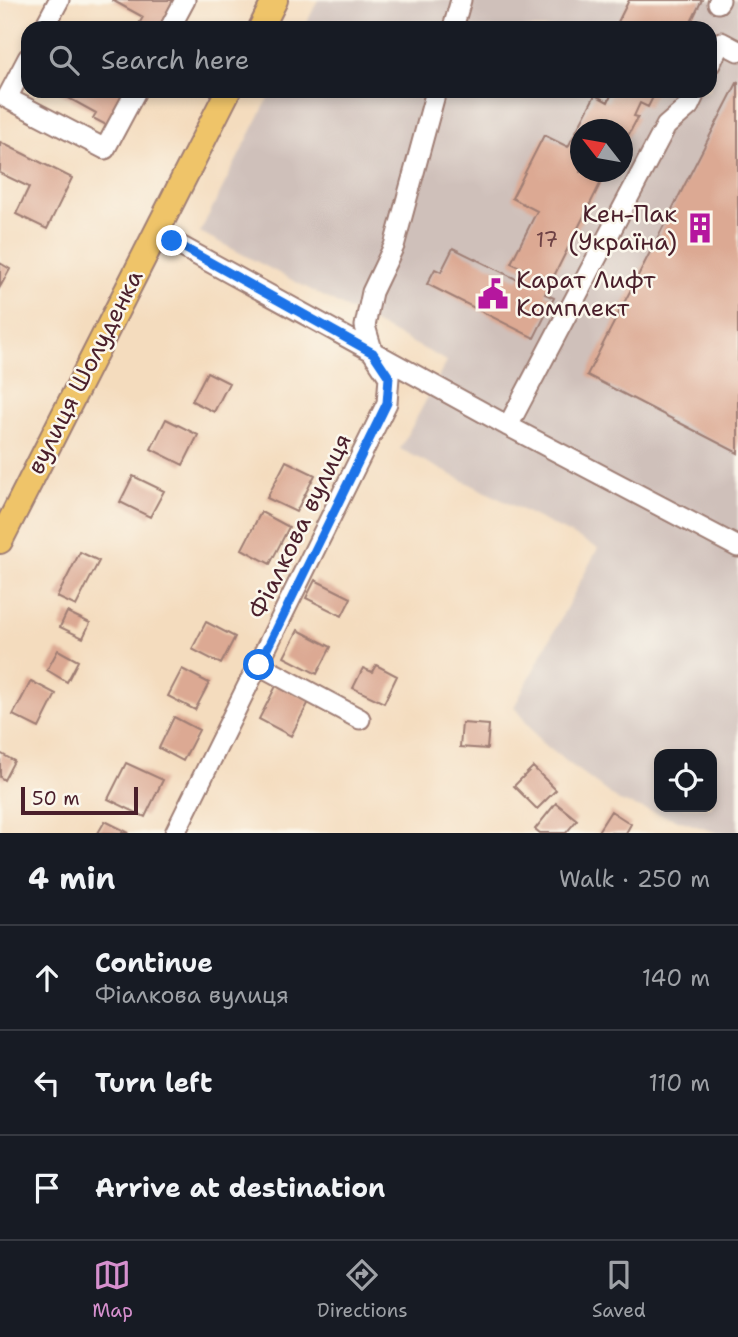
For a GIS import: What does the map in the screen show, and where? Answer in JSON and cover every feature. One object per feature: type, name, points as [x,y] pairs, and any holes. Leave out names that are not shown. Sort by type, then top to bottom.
[{"type":"main road","points":[[264,21],[275,0]]},
{"type":"main road","name":"вулиця Шолуденка","points":[[0,541],[224,98]]},
{"type":"street","points":[[48,21],[59,0]]},
{"type":"street","points":[[174,21],[185,0]]},
{"type":"street","points":[[455,21],[461,0]]},
{"type":"street","points":[[717,50],[721,42],[738,51]]},
{"type":"street","points":[[21,71],[7,98],[105,149],[132,98]]},
{"type":"street","name":"Фіалкова вулиця","points":[[175,833],[387,403],[389,377],[373,353],[365,326],[372,292],[394,246],[434,98]]},
{"type":"street","points":[[508,426],[666,126],[689,106],[693,98]]},
{"type":"street","points":[[155,232],[373,353],[738,548]]},
{"type":"street","points":[[259,665],[360,719]]},
{"type":"shaded area","points":[[318,0],[738,0],[738,833],[718,833],[619,801],[542,743],[514,707],[598,548],[400,449],[447,361],[200,232],[268,98],[717,98],[717,21],[308,21]]},
{"type":"building","points":[[112,0],[175,0],[163,21],[141,21],[143,17]]},
{"type":"building","points":[[629,0],[702,0],[692,21],[618,21]]},
{"type":"building","name":"Кен-Пак (Україна)","points":[[738,81],[738,453],[587,375]]},
{"type":"building","points":[[69,98],[123,98],[108,126],[93,118],[96,113]]},
{"type":"building","points":[[593,98],[608,102],[610,98],[652,98],[648,107],[640,103],[634,116],[638,117],[633,126],[633,119],[583,119]]},
{"type":"building","points":[[544,135],[568,147],[570,143],[570,182],[601,182],[545,294],[554,298],[534,338],[427,284],[435,269],[441,272],[453,248],[518,280],[524,269],[511,263],[537,211],[512,198]]},
{"type":"building","points":[[0,142],[72,178],[47,229],[16,214],[29,187],[0,173]]},
{"type":"building","points":[[0,263],[10,269],[0,287]]},
{"type":"building","points":[[207,372],[229,383],[214,412],[192,401]]},
{"type":"building","points":[[166,419],[198,435],[183,465],[151,449]]},
{"type":"building","points":[[286,461],[315,475],[296,512],[267,498]]},
{"type":"building","points":[[133,476],[164,491],[150,517],[120,502]]},
{"type":"building","points":[[261,512],[289,527],[270,564],[242,549]]},
{"type":"building","points":[[80,552],[99,561],[76,606],[57,597]]},
{"type":"building","points":[[315,580],[351,598],[342,616],[306,598]]},
{"type":"building","points":[[67,612],[90,623],[83,638],[60,627]]},
{"type":"building","points":[[206,622],[235,637],[221,664],[192,649]]},
{"type":"building","points":[[298,630],[331,647],[317,674],[284,657]]},
{"type":"building","points":[[58,650],[78,661],[67,682],[47,670]]},
{"type":"building","points":[[376,665],[397,676],[384,703],[353,688],[363,668],[372,672]]},
{"type":"building","points":[[182,669],[209,683],[195,710],[168,696]]},
{"type":"building","points":[[31,681],[56,694],[39,728],[13,715]]},
{"type":"building","points":[[277,684],[310,700],[291,736],[259,719]]},
{"type":"building","points":[[174,717],[199,730],[183,761],[159,748]]},
{"type":"building","points":[[462,723],[489,725],[487,749],[460,747]]},
{"type":"building","points":[[0,753],[14,761],[4,780],[0,777]]},
{"type":"building","points":[[126,763],[163,780],[145,817],[108,799]]},
{"type":"building","points":[[533,767],[556,790],[537,809],[514,786]]},
{"type":"building","points":[[556,803],[577,820],[566,833],[540,833],[535,829]]},
{"type":"building","points":[[611,811],[631,824],[626,833],[597,833]]},
{"type":"building","points":[[105,821],[129,833],[98,833]]},
{"type":"place","name":"Кен-Пак (Україна)","points":[[700,228]]},
{"type":"place","name":"Карат Лифт Комплект","points":[[493,294]]},
{"type":"route","points":[[172,241],[373,353],[389,377],[387,403],[259,665]]}]
